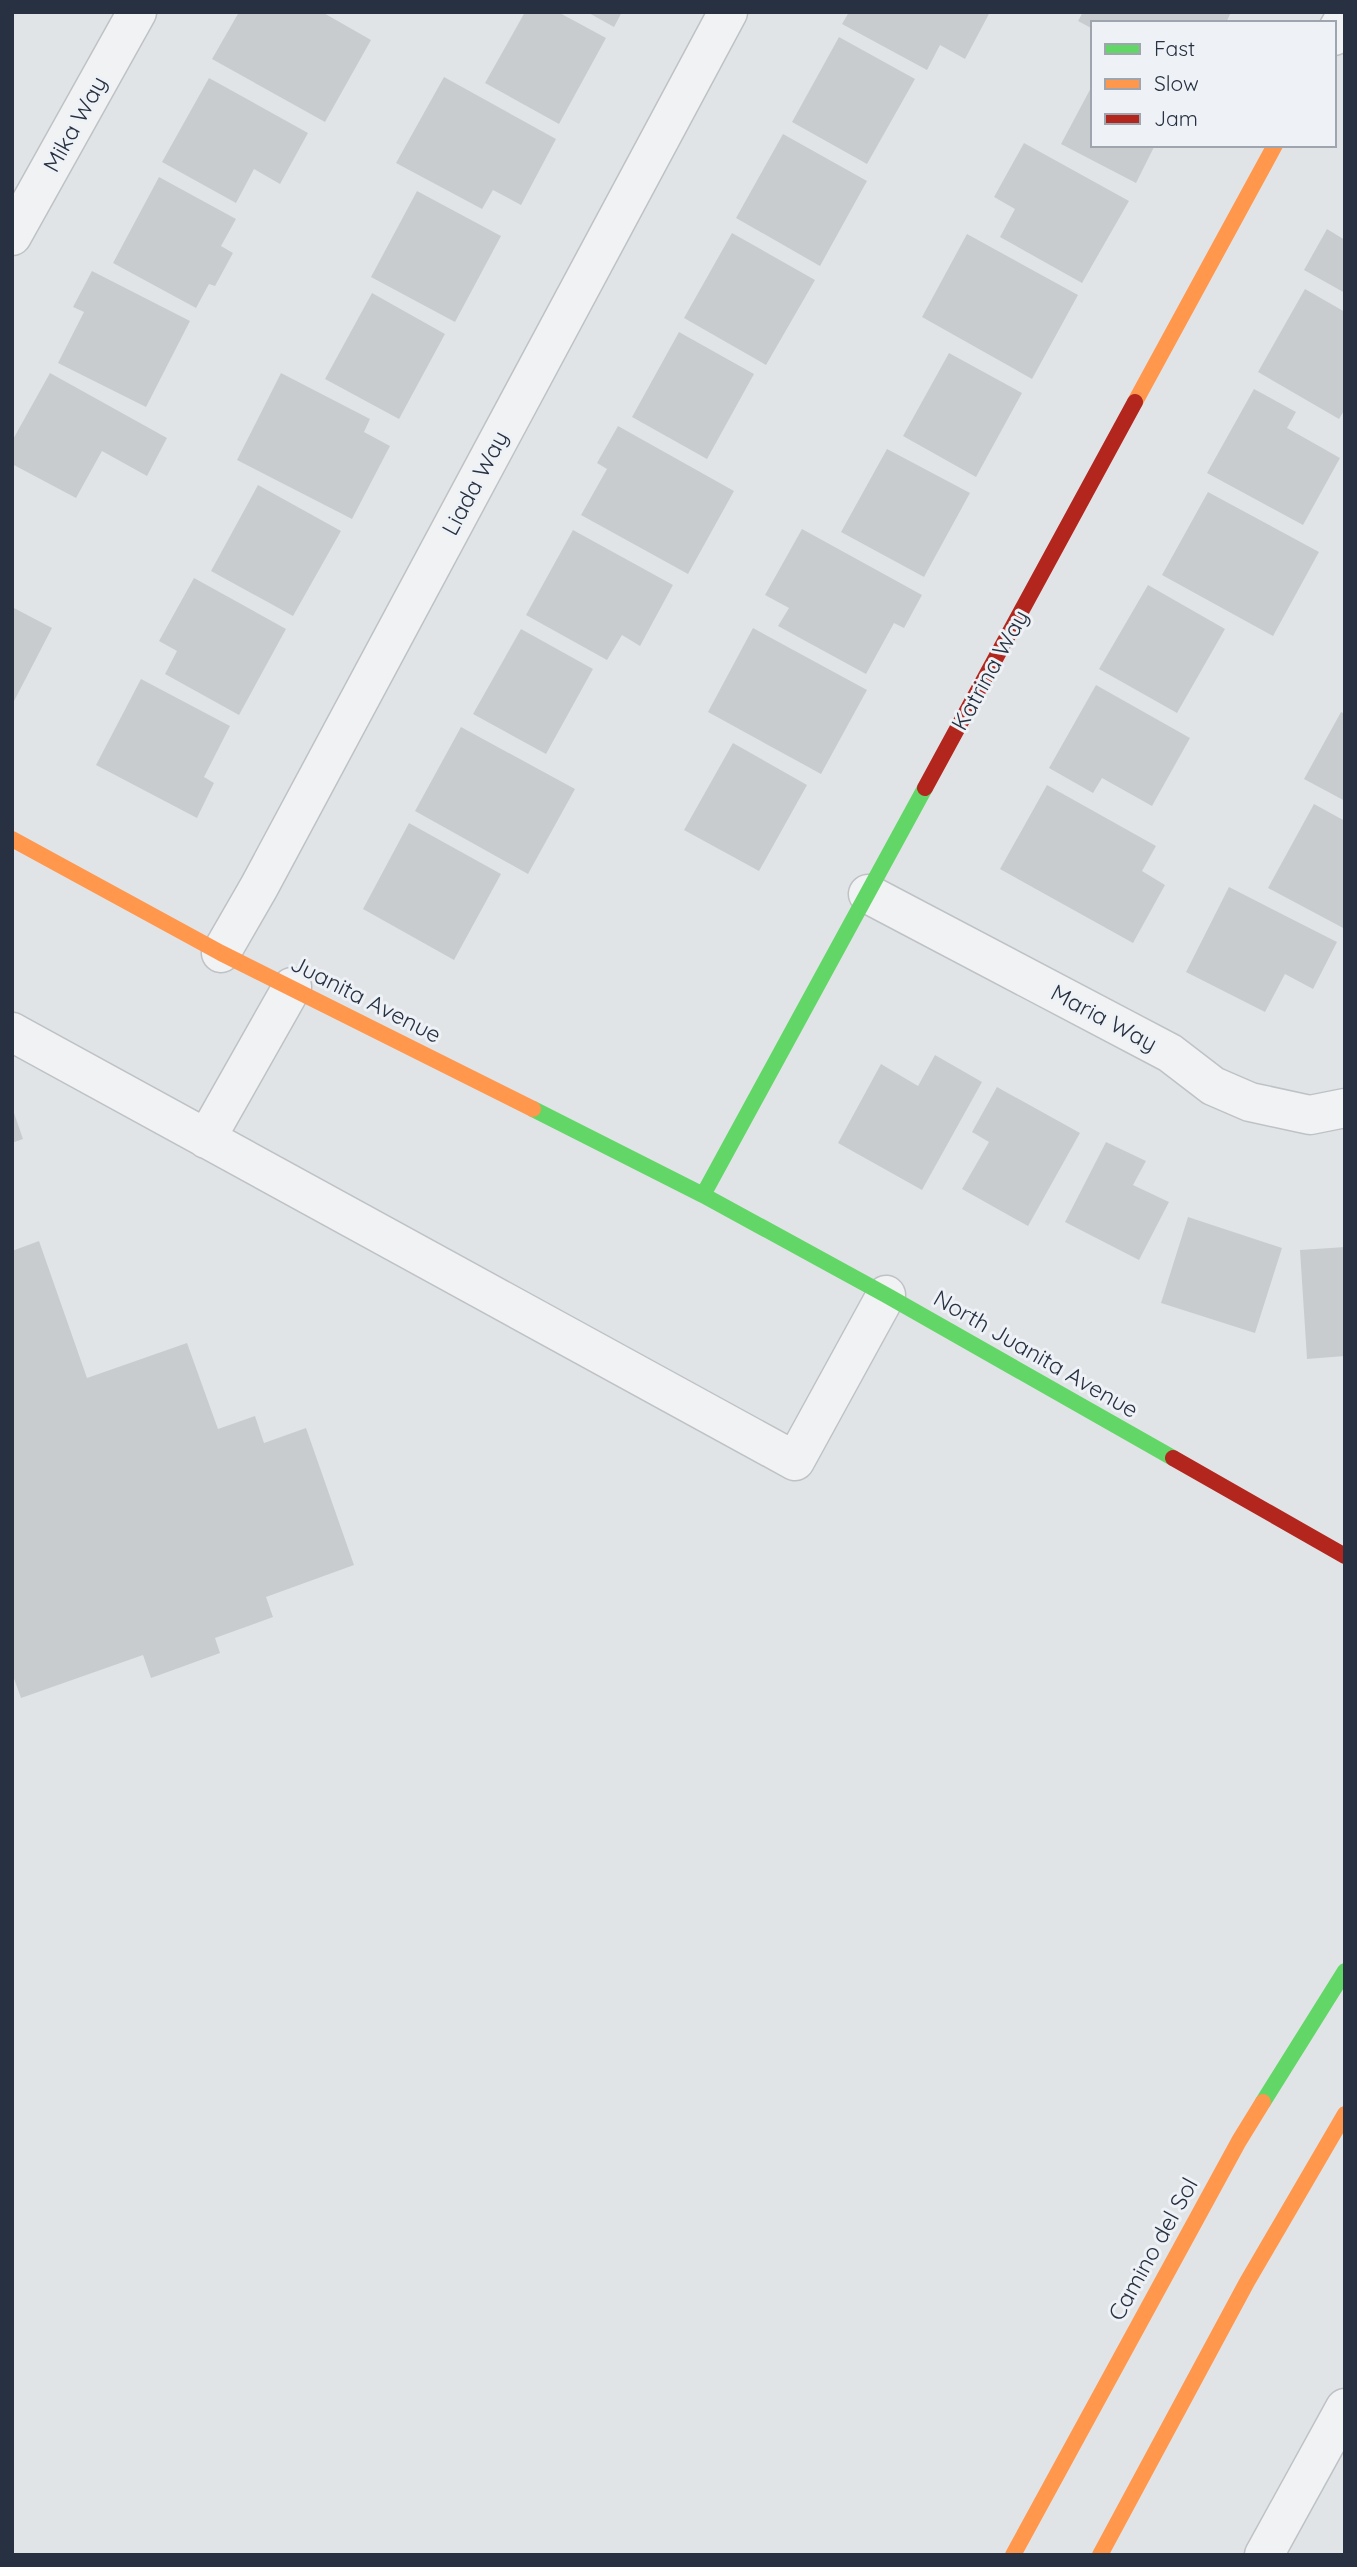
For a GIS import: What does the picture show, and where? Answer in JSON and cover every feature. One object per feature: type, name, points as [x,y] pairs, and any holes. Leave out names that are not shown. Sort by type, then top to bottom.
[{"type":"street","name":"Mika Way","points":[[12,236],[137,12]]},
{"type":"street","name":"Liada Way","points":[[221,953],[727,12]]},
{"type":"street","points":[[1336,33],[1345,17]]},
{"type":"street","name":"Katrina Way","points":[[703,1195],[1274,147]]},
{"type":"street","name":"Juanita Avenue","points":[[12,839],[221,953],[703,1195]]},
{"type":"street","name":"Maria Way","points":[[868,894],[1170,1053],[1213,1086],[1250,1102],[1310,1115],[1345,1108]]},
{"type":"street","points":[[206,1139],[292,987]]},
{"type":"street","points":[[12,1032],[795,1461],[886,1295]]},
{"type":"street","name":"North Juanita Avenue","points":[[703,1195],[886,1295],[1345,1556]]},
{"type":"street","name":"Camino del Sol","points":[[1013,2555],[1239,2141],[1345,1971]]},
{"type":"street","points":[[1100,2555],[1247,2282],[1345,2114]]},
{"type":"street","points":[[1264,2555],[1345,2408]]},
{"type":"building","points":[[239,12],[322,12],[371,40],[325,122],[212,59]]},
{"type":"building","points":[[525,12],[558,12],[606,38],[559,124],[485,83]]},
{"type":"building","points":[[587,12],[622,12],[614,27]]},
{"type":"building","points":[[849,12],[990,12],[965,59],[940,45],[927,70],[842,24]]},
{"type":"building","points":[[1083,12],[1231,12],[1227,21],[1091,21],[1091,28],[1078,21]]},
{"type":"building","points":[[839,37],[915,79],[867,164],[792,122]]},
{"type":"building","points":[[444,77],[556,139],[521,205],[493,190],[482,209],[396,163]]},
{"type":"building","points":[[209,78],[308,133],[280,184],[254,169],[236,203],[162,162]]},
{"type":"building","points":[[1091,88],[1091,147],[1154,147],[1136,183],[1061,144]]},
{"type":"building","points":[[783,134],[867,181],[820,266],[736,218]]},
{"type":"building","points":[[1024,143],[1129,201],[1082,283],[1000,237],[1015,209],[994,197]]},
{"type":"building","points":[[159,177],[236,219],[221,246],[233,253],[215,286],[209,284],[196,308],[113,263]]},
{"type":"building","points":[[417,191],[501,236],[455,322],[371,277]]},
{"type":"building","points":[[1327,229],[1345,240],[1345,293],[1304,270]]},
{"type":"building","points":[[732,233],[815,280],[766,365],[684,318]]},
{"type":"building","points":[[967,234],[1078,295],[1032,379],[922,317]]},
{"type":"building","points":[[92,271],[190,321],[146,407],[58,363],[84,312],[73,307]]},
{"type":"building","points":[[1305,289],[1345,312],[1345,409],[1339,419],[1258,372]]},
{"type":"building","points":[[372,293],[445,334],[399,419],[325,379]]},
{"type":"building","points":[[679,332],[754,374],[707,459],[632,417]]},
{"type":"building","points":[[949,353],[1022,393],[976,477],[903,436]]},
{"type":"building","points":[[50,373],[167,438],[147,476],[102,451],[76,498],[12,464],[12,441]]},
{"type":"building","points":[[281,373],[370,419],[364,432],[390,446],[352,519],[237,460]]},
{"type":"building","points":[[1254,389],[1296,412],[1287,428],[1340,458],[1303,525],[1207,473]]},
{"type":"building","points":[[618,426],[734,491],[688,574],[581,515],[607,469],[597,463]]},
{"type":"building","points":[[887,449],[970,493],[924,577],[841,532]]},
{"type":"building","points":[[258,485],[341,531],[293,616],[211,571]]},
{"type":"building","points":[[1208,492],[1319,552],[1273,636],[1162,575]]},
{"type":"building","points":[[802,529],[922,595],[904,628],[894,623],[866,674],[778,626],[789,608],[765,595]]},
{"type":"building","points":[[573,530],[673,585],[640,646],[622,635],[607,660],[526,615]]},
{"type":"building","points":[[194,578],[286,629],[239,715],[165,674],[177,651],[159,641]]},
{"type":"building","points":[[1148,585],[1225,629],[1177,713],[1099,669]]},
{"type":"building","points":[[12,607],[52,628],[12,705]]},
{"type":"building","points":[[753,628],[867,690],[821,774],[708,712]]},
{"type":"building","points":[[521,629],[593,669],[546,754],[473,714]]},
{"type":"building","points":[[141,679],[230,726],[204,777],[214,783],[197,818],[96,765]]},
{"type":"building","points":[[1096,685],[1190,738],[1152,806],[1102,778],[1093,793],[1049,768]]},
{"type":"building","points":[[1341,712],[1345,714],[1345,801],[1304,779]]},
{"type":"building","points":[[461,727],[575,789],[528,874],[415,811]]},
{"type":"building","points":[[733,743],[807,785],[759,871],[684,830]]},
{"type":"building","points":[[1047,785],[1156,846],[1142,871],[1165,885],[1133,943],[1000,869]]},
{"type":"building","points":[[1314,804],[1345,821],[1345,929],[1268,888]]},
{"type":"building","points":[[409,823],[501,874],[454,960],[363,909]]},
{"type":"building","points":[[1229,887],[1337,942],[1313,989],[1285,974],[1265,1012],[1186,972]]},
{"type":"building","points":[[935,1055],[982,1082],[922,1190],[838,1143],[881,1064],[918,1086]]},
{"type":"building","points":[[997,1087],[1080,1133],[1028,1226],[962,1189],[989,1142],[972,1132]]},
{"type":"building","points":[[12,1107],[23,1139],[12,1143]]},
{"type":"building","points":[[1106,1142],[1146,1161],[1133,1185],[1169,1202],[1139,1260],[1065,1222]]},
{"type":"building","points":[[1188,1217],[1282,1248],[1255,1333],[1161,1303]]},
{"type":"building","points":[[39,1241],[87,1378],[187,1343],[218,1429],[255,1416],[264,1443],[306,1428],[354,1565],[266,1597],[273,1617],[215,1638],[220,1653],[151,1678],[143,1655],[21,1698],[12,1673],[12,1251]]},
{"type":"building","points":[[1345,1247],[1345,1356],[1307,1359],[1300,1250]]},
{"type":"traffic: fast","points":[[703,1195],[925,788]]},
{"type":"traffic: fast","points":[[533,1109],[703,1195],[1173,1458]]},
{"type":"traffic: fast","points":[[1263,2102],[1345,1971]]},
{"type":"traffic: slow","points":[[1135,402],[1274,147]]},
{"type":"traffic: slow","points":[[12,839],[221,953],[533,1109]]},
{"type":"traffic: slow","points":[[1013,2555],[1239,2141],[1263,2102]]},
{"type":"traffic: slow","points":[[1100,2555],[1247,2282],[1345,2114]]},
{"type":"traffic: jam","points":[[925,788],[1135,402]]},
{"type":"traffic: jam","points":[[1173,1458],[1345,1556]]}]
